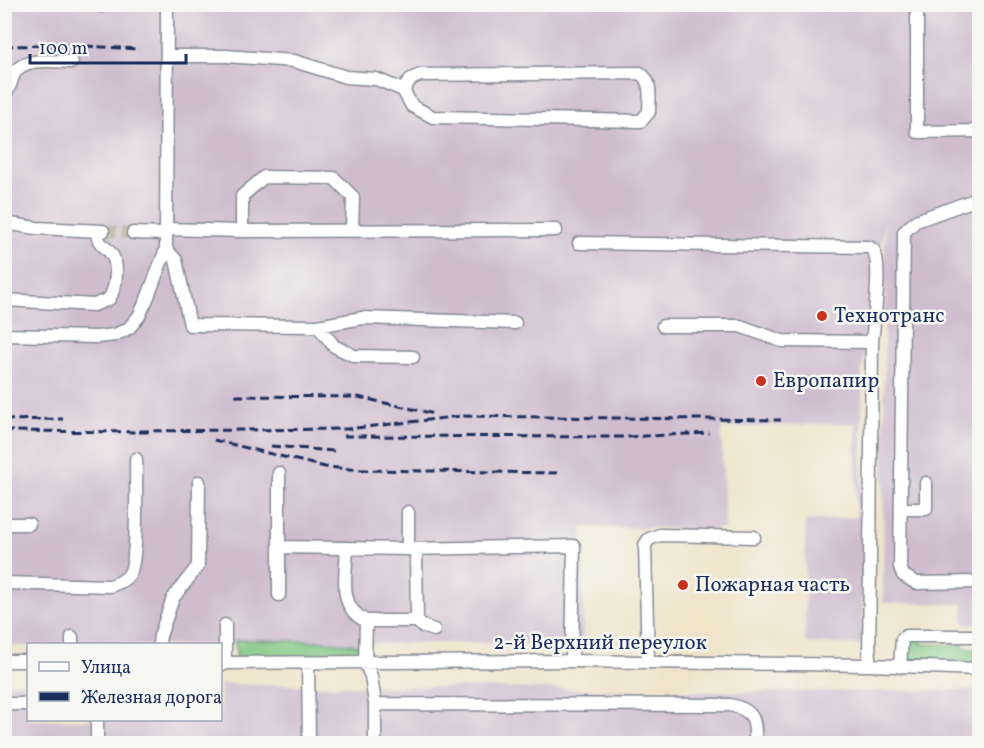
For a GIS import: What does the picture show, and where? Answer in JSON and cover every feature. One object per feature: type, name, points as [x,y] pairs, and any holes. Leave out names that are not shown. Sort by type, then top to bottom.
[{"type":"street","points":[[4,335],[98,337],[115,335],[129,328],[139,316],[166,249],[167,4]]},
{"type":"street","points":[[917,4],[917,132],[980,131]]},
{"type":"street","points":[[167,56],[226,56],[294,61],[346,77],[376,79],[403,90],[412,106],[433,117],[641,121],[649,112],[649,86],[646,78],[640,73],[420,75],[411,79],[403,90]]},
{"type":"street","points":[[4,95],[8,91],[15,71],[23,64],[72,62]]},
{"type":"street","points":[[242,231],[242,196],[264,177],[334,178],[353,197],[352,230]]},
{"type":"street","points":[[980,198],[916,222],[904,232],[900,567],[900,572],[907,579],[916,583],[980,582]]},
{"type":"street","points":[[4,222],[36,228],[101,231],[98,243],[113,256],[115,263],[115,284],[109,299],[94,305],[4,300]]},
{"type":"street","points":[[133,233],[556,230]]},
{"type":"street","points":[[579,243],[869,247],[873,249],[876,260],[877,293],[872,342],[869,665]]},
{"type":"street","points":[[166,249],[176,260],[190,325],[318,326],[362,318],[515,323]]},
{"type":"street","points":[[318,326],[334,346],[354,356],[413,357]]},
{"type":"street","points":[[663,326],[740,326],[782,341],[872,342]]},
{"type":"street","points":[[4,584],[110,586],[129,576],[132,567],[135,527],[136,459]]},
{"type":"street","points":[[279,473],[279,595]]},
{"type":"street","points":[[159,643],[173,598],[198,566],[199,482]]},
{"type":"street","points":[[901,509],[926,509],[926,483]]},
{"type":"street","points":[[408,512],[417,621],[422,626],[434,630]]},
{"type":"street","points":[[4,524],[29,524]]},
{"type":"street","points":[[648,662],[645,545],[649,539],[660,536],[754,537]]},
{"type":"street","points":[[279,547],[412,549],[574,546],[572,661]]},
{"type":"street","points":[[347,548],[346,600],[351,611],[366,621],[417,621]]},
{"type":"street","points":[[366,621],[365,663],[371,676],[375,704],[375,744]]},
{"type":"street","points":[[223,664],[225,625]]},
{"type":"street","points":[[900,668],[902,639],[906,636],[980,636]]},
{"type":"street","points":[[4,661],[27,661]]},
{"type":"street","name":"2-й Верхний переулок","points":[[223,664],[572,661],[869,665],[900,668],[980,669]]},
{"type":"street","points":[[308,663],[309,744]]},
{"type":"street","points":[[4,704],[27,704]]},
{"type":"street","points":[[375,704],[730,705],[747,711],[753,718],[755,744]]},
{"type":"street","points":[[97,721],[97,744]]},
{"type":"shaded area","points":[[5,5],[979,5],[979,624],[963,624],[963,604],[883,603],[885,221],[862,373],[863,645],[805,643],[805,521],[856,517],[856,423],[721,428],[725,529],[582,527],[583,642],[222,644],[27,643],[27,646],[5,646]]},
{"type":"shaded area","points":[[5,683],[27,683],[27,721],[222,721],[222,684],[763,692],[979,690],[979,743],[5,744]]},
{"type":"green space","points":[[904,639],[922,639],[922,644],[963,644],[963,648],[979,648],[979,663],[915,663],[905,655]]},
{"type":"green space","points":[[235,640],[320,641],[358,645],[358,650],[348,658],[236,657]]},
{"type":"tunnel","points":[[104,231],[133,233]]},
{"type":"railway","points":[[4,46],[68,45],[139,49]]},
{"type":"railway","points":[[235,396],[358,397],[435,414]]},
{"type":"railway","points":[[140,431],[347,429],[462,416],[781,420]]},
{"type":"railway","points":[[4,420],[63,419]]},
{"type":"railway","points":[[4,431],[148,432]]},
{"type":"railway","points":[[344,436],[626,437],[709,433]]},
{"type":"railway","points":[[214,440],[325,467],[363,470],[557,473]]},
{"type":"railway","points":[[271,446],[334,451]]},
{"type":"place","name":"Технотранс","points":[[822,316]]},
{"type":"place","name":"Европапир","points":[[761,381]]},
{"type":"place","name":"Пожарная часть","points":[[683,585]]}]
